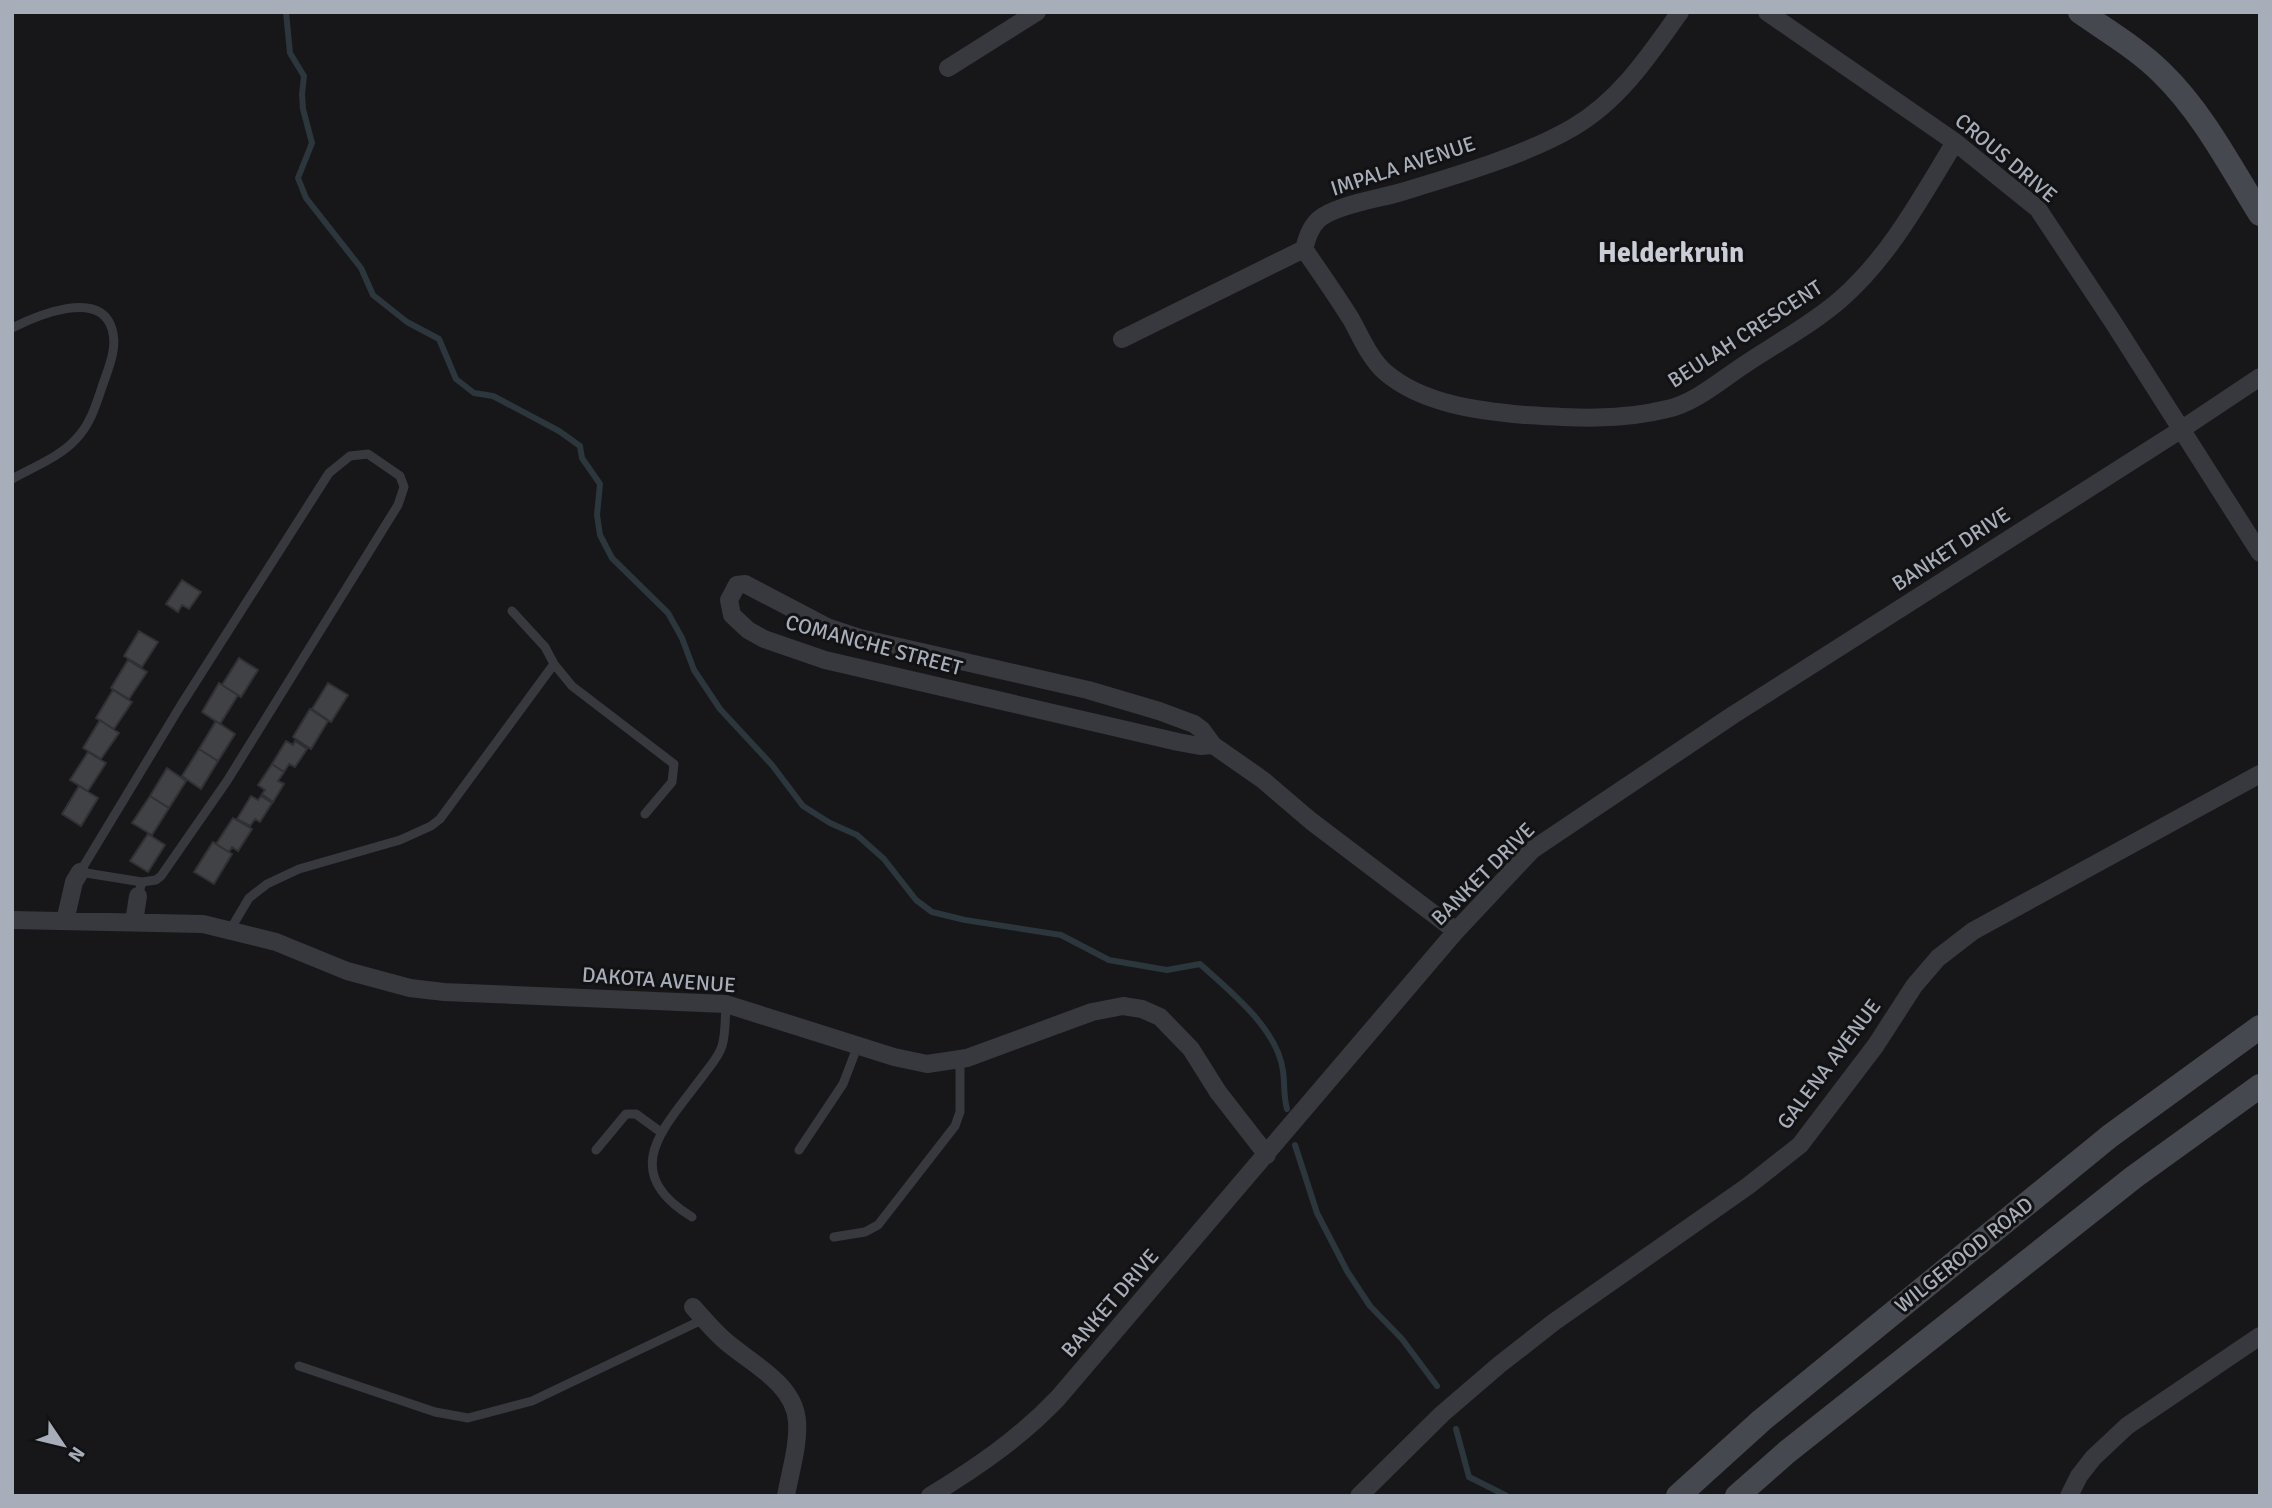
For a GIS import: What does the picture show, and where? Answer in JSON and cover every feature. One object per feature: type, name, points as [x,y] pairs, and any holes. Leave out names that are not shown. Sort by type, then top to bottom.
[{"type":"street","points":[[948,68],[1037,12]]},
{"type":"street","name":"IMPALA AVENUE","points":[[1304,249],[1309,233],[1318,220],[1332,212],[1419,187],[1512,155],[1571,129],[1599,110],[1646,61],[1680,12]]},
{"type":"street","name":"CROUS DRIVE","points":[[1767,12],[1955,142],[2038,209],[2182,429]]},
{"type":"street","points":[[2080,12],[2160,70],[2185,97],[2260,214]]},
{"type":"street","name":"BEULAH CRESCENT","points":[[1304,249],[1371,355],[1384,372],[1401,383],[1444,402],[1486,412],[1593,419],[1629,416],[1670,409],[1701,394],[1839,301],[1882,256],[1906,223],[1955,142]]},
{"type":"street","points":[[1122,339],[1304,249]]},
{"type":"street","name":"BANKET DRIVE","points":[[930,1496],[978,1467],[1038,1419],[1267,1155],[1456,931],[1532,850],[1733,715],[2260,377]]},
{"type":"street","points":[[2182,429],[2260,553]]},
{"type":"street","name":"COMANCHE STREET","points":[[1213,745],[1178,743],[825,660],[764,639],[748,630],[732,615],[729,600],[737,586],[745,584],[827,627],[860,638],[1088,690],[1194,724],[1213,745],[1263,780],[1311,821],[1456,931]]},
{"type":"street","name":"GALENA AVENUE","points":[[1359,1496],[1442,1414],[1499,1365],[1554,1322],[1748,1186],[1800,1144],[1876,1045],[1914,986],[1954,944],[1973,931],[2260,774]]},
{"type":"street","points":[[65,921],[74,882],[80,872]]},
{"type":"street","points":[[134,922],[140,889]]},
{"type":"street","name":"DAKOTA AVENUE","points":[[12,920],[203,924],[276,942],[347,971],[410,988],[455,993],[726,1003],[911,1062],[927,1064],[960,1060],[1092,1012],[1123,1006],[1142,1009],[1160,1017],[1191,1049],[1218,1092],[1267,1155]]},
{"type":"street","name":"WILGEROOD ROAD","points":[[1678,1496],[1762,1420],[2099,1144],[2260,1027]]},
{"type":"street","name":"WILGEROOD ROAD","points":[[1737,1496],[1798,1444],[2134,1177],[2260,1086]]},
{"type":"street","points":[[699,1313],[722,1339],[766,1372],[793,1405],[797,1432],[786,1496]]},
{"type":"street","points":[[2069,1496],[2093,1458],[2127,1426],[2260,1336]]},
{"type":"lane","points":[[12,328],[61,309],[76,307],[93,310],[103,316],[113,330],[114,344],[111,360],[87,425],[76,440],[64,450],[12,479]]},
{"type":"lane","points":[[368,454],[401,475],[404,487],[398,505],[227,781],[161,876],[140,889],[80,872],[181,705],[329,473],[350,456],[368,454]]},
{"type":"lane","points":[[512,611],[545,647],[554,664],[572,686],[674,764],[672,782],[645,814]]},
{"type":"lane","points":[[230,930],[249,898],[267,884],[299,869],[400,840],[440,819],[554,664]]},
{"type":"lane","points":[[692,1217],[665,1198],[656,1186],[652,1160],[662,1133],[722,1046],[726,1003]]},
{"type":"lane","points":[[799,1150],[843,1084],[858,1045]]},
{"type":"lane","points":[[834,1237],[865,1233],[878,1225],[955,1126],[960,1112],[960,1060]]},
{"type":"lane","points":[[596,1150],[626,1114],[636,1114],[662,1133]]},
{"type":"lane","points":[[299,1366],[435,1412],[468,1418],[532,1401],[699,1313]]},
{"type":"building","points":[[182,580],[201,592],[189,609],[182,605],[178,612],[166,604]]},
{"type":"building","points":[[139,631],[158,642],[142,667],[124,656]]},
{"type":"building","points":[[239,658],[258,670],[241,697],[222,685]]},
{"type":"building","points":[[128,660],[147,672],[129,699],[111,688]]},
{"type":"building","points":[[219,683],[238,695],[220,724],[202,712]]},
{"type":"building","points":[[328,683],[348,695],[331,722],[312,709]]},
{"type":"building","points":[[113,690],[132,702],[114,729],[96,718]]},
{"type":"building","points":[[310,709],[328,721],[311,749],[293,737]]},
{"type":"building","points":[[100,720],[119,733],[101,759],[83,748]]},
{"type":"building","points":[[216,721],[235,734],[218,761],[199,749]]},
{"type":"building","points":[[286,741],[293,745],[295,741],[307,749],[295,767],[289,764],[284,772],[272,764]]},
{"type":"building","points":[[199,749],[218,761],[201,789],[182,776]]},
{"type":"building","points":[[88,752],[106,763],[88,791],[70,780]]},
{"type":"building","points":[[272,764],[284,772],[278,781],[284,784],[273,802],[262,794],[265,790],[258,785]]},
{"type":"building","points":[[167,768],[186,781],[169,808],[150,796]]},
{"type":"building","points":[[79,786],[98,798],[81,826],[62,814]]},
{"type":"building","points":[[150,796],[169,808],[152,835],[132,823]]},
{"type":"building","points":[[251,796],[258,800],[261,796],[272,803],[260,822],[255,819],[250,826],[237,819]]},
{"type":"building","points":[[233,818],[252,829],[238,851],[232,847],[229,852],[216,844]]},
{"type":"building","points":[[148,834],[165,845],[148,872],[130,861]]},
{"type":"building","points":[[213,842],[232,854],[214,884],[194,872]]},
{"type":"waterway","points":[[286,12],[290,53],[304,76],[303,109],[312,143],[298,178],[306,198],[361,268],[373,295],[407,322],[439,339],[456,379],[474,393],[493,396],[559,431],[580,446],[582,458],[600,484],[597,515],[600,535],[612,558],[668,613],[682,638],[694,670],[720,709],[772,765],[803,806],[830,823],[857,835],[884,859],[916,900],[932,912],[1061,935],[1109,960],[1167,970],[1200,964],[1251,1012],[1272,1040],[1283,1071],[1287,1109]]},
{"type":"waterway","points":[[1295,1145],[1317,1213],[1347,1271],[1370,1306],[1402,1339],[1437,1386]]},
{"type":"waterway","points":[[1456,1429],[1469,1477],[1507,1496]]},
{"type":"district","name":"Helderkruin","points":[[1671,252]]}]
